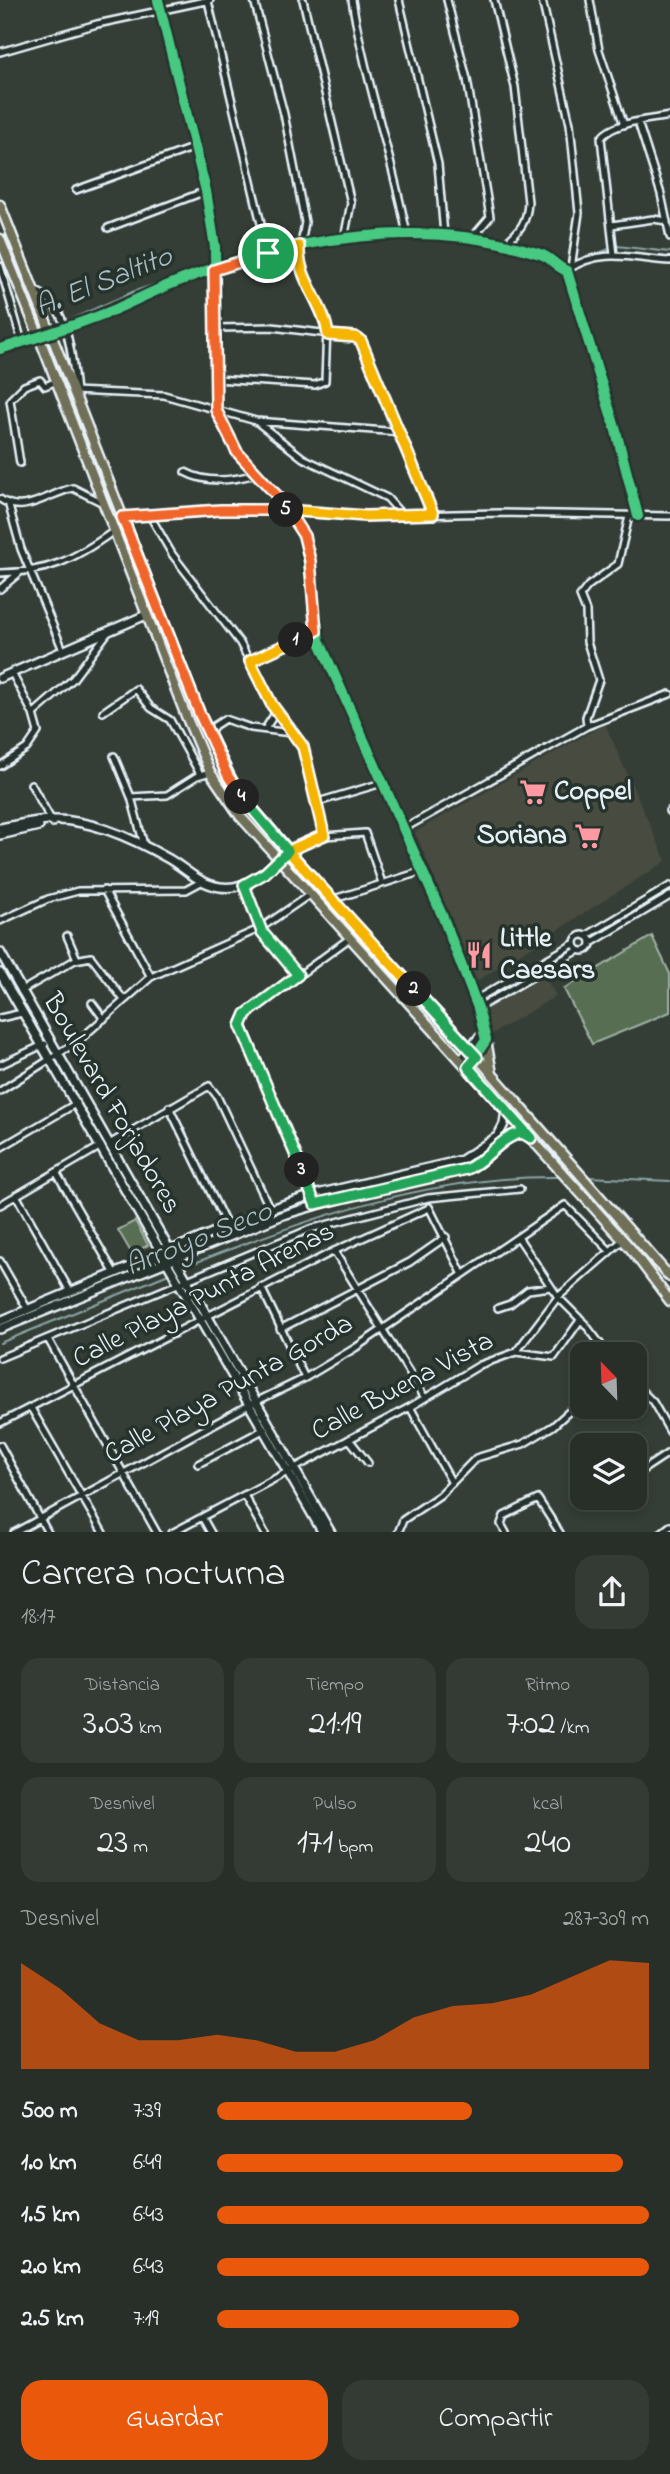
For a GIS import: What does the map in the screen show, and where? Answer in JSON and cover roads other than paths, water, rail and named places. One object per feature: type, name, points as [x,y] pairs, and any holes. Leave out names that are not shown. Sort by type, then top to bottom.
[{"type":"main road","points":[[0,205],[209,737],[236,789],[331,901],[474,1054],[592,1185],[670,1277]]},
{"type":"main road","points":[[0,239],[3,256],[57,381],[146,615],[210,772],[240,816],[623,1240],[670,1301]]},
{"type":"main road","points":[[0,678],[146,615]]},
{"type":"main road","points":[[0,828],[64,820],[144,845],[201,882],[219,887],[244,885],[265,873],[288,851]]},
{"type":"main road","points":[[0,835],[53,821]]},
{"type":"main road","name":"Boulevard Forjadores","points":[[0,953],[187,1278],[323,1532]]},
{"type":"main road","name":"Boulevard Forjadores","points":[[0,972],[163,1253],[261,1431],[331,1532]]},
{"type":"main road","points":[[486,1040],[492,1077]]},
{"type":"main road","points":[[0,1329],[115,1274],[270,1209],[313,1195],[466,1159],[498,1136],[504,1125],[506,1110]]},
{"type":"main road","points":[[0,1321],[168,1262],[315,1204],[467,1169],[514,1135],[522,1133],[531,1138]]},
{"type":"street","points":[[158,0],[206,191],[215,247],[216,410],[237,452],[288,510],[300,528],[308,550],[316,631],[382,783],[405,828],[478,1008],[486,1040],[474,1054],[461,1059]]},
{"type":"street","points":[[216,379],[319,385],[325,381],[328,335],[319,306],[300,270],[299,246],[305,222],[297,175],[254,0]]},
{"type":"street","points":[[303,0],[351,204],[344,239]]},
{"type":"street","points":[[352,0],[356,31],[396,177],[407,235]]},
{"type":"street","points":[[399,0],[438,164],[444,235]]},
{"type":"street","points":[[447,0],[467,79],[490,217],[472,239]]},
{"type":"street","points":[[494,0],[515,87],[528,201],[527,215],[520,232],[504,244]]},
{"type":"street","points":[[542,0],[570,124],[579,213],[569,270],[638,516]]},
{"type":"street","points":[[590,0],[599,50],[624,125]]},
{"type":"street","points":[[0,52],[97,24],[209,1],[268,253]]},
{"type":"street","points":[[614,255],[600,142],[606,132],[624,125],[670,116]]},
{"type":"street","points":[[638,122],[668,221],[670,237]]},
{"type":"street","points":[[76,190],[195,147]]},
{"type":"street","points":[[108,228],[206,191]]},
{"type":"street","points":[[612,225],[653,219],[668,221]]},
{"type":"street","points":[[0,349],[64,329],[185,278],[268,253],[344,239],[444,235],[504,244],[544,255],[569,270]]},
{"type":"street","points":[[569,270],[590,258],[614,255],[670,261]]},
{"type":"street","points":[[0,266],[22,342]]},
{"type":"street","points":[[35,291],[46,295],[57,305],[75,391],[164,395],[256,421],[399,432]]},
{"type":"street","points":[[216,328],[272,327],[355,337],[361,341],[433,514]]},
{"type":"street","points":[[20,463],[10,400],[35,380],[40,380],[46,386],[57,381]]},
{"type":"street","points":[[256,421],[303,458],[387,498],[403,516]]},
{"type":"street","points":[[185,472],[197,477],[225,480],[255,474]]},
{"type":"street","points":[[9,506],[36,503],[73,488],[103,503]]},
{"type":"street","points":[[0,499],[9,506],[30,572],[63,650]]},
{"type":"street","points":[[122,517],[288,510],[403,516],[670,516]]},
{"type":"street","points":[[149,514],[165,544],[250,661],[276,712],[306,753],[324,835]]},
{"type":"street","points":[[587,726],[586,717],[599,680],[587,642],[586,611],[580,596],[588,586],[618,564],[629,516]]},
{"type":"street","points":[[0,573],[30,572],[76,558],[114,531]]},
{"type":"street","points":[[0,589],[19,573]]},
{"type":"street","points":[[33,714],[74,679],[109,631]]},
{"type":"street","points":[[250,661],[316,631]]},
{"type":"street","points":[[0,766],[36,738],[37,726],[33,714],[12,673]]},
{"type":"street","points":[[103,712],[132,691],[139,691],[151,708],[170,720],[200,774]]},
{"type":"street","points":[[405,828],[587,726],[670,694]]},
{"type":"street","points":[[265,729],[276,712]]},
{"type":"street","points":[[209,737],[214,726],[225,719],[291,733]]},
{"type":"street","points":[[114,756],[131,797],[144,845]]},
{"type":"street","points":[[131,797],[167,795],[200,774],[210,772]]},
{"type":"street","points":[[318,802],[382,783]]},
{"type":"street","points":[[31,784],[53,821]]},
{"type":"street","points":[[288,851],[324,835],[365,833],[382,883]]},
{"type":"street","points":[[331,901],[423,871]]},
{"type":"street","points":[[0,920],[63,894],[104,890],[186,890],[201,882]]},
{"type":"street","points":[[244,885],[261,928],[298,975]]},
{"type":"street","points":[[475,1000],[575,943],[578,937],[586,936],[670,886]]},
{"type":"street","points":[[104,890],[150,977]]},
{"type":"street","points":[[0,1091],[60,1055],[150,977],[261,928],[309,895]]},
{"type":"street","points":[[478,1008],[579,950],[586,950],[591,943],[670,896]]},
{"type":"street","points":[[67,936],[78,959]]},
{"type":"street","points":[[586,936],[591,943]]},
{"type":"street","points":[[315,1204],[241,1022],[246,1014],[350,938]]},
{"type":"street","points":[[575,943],[579,950]]},
{"type":"street","points":[[21,991],[78,959],[91,957],[124,1000]]},
{"type":"street","points":[[92,1003],[104,1019]]},
{"type":"street","points":[[0,1018],[22,1013]]},
{"type":"street","points":[[468,1067],[484,1028]]},
{"type":"street","points":[[0,1065],[51,1040]]},
{"type":"street","points":[[111,1143],[206,1086],[211,1087],[270,1209]]},
{"type":"street","points":[[0,1148],[76,1103]]},
{"type":"street","points":[[169,1107],[227,1226]]},
{"type":"street","points":[[0,1205],[101,1146]]},
{"type":"street","points":[[56,1172],[115,1274]]},
{"type":"street","points":[[0,1358],[310,1229],[428,1198],[520,1189]]},
{"type":"street","points":[[16,1195],[73,1296]]},
{"type":"street","points":[[428,1198],[429,1208],[462,1273]]},
{"type":"street","name":"Calle Playa Punta Gorda","points":[[14,1532],[247,1406],[305,1378],[355,1348],[382,1326],[565,1205],[610,1251]]},
{"type":"street","name":"Calle Playa Punta Arenas","points":[[0,1423],[74,1387],[261,1287],[429,1208]]},
{"type":"street","points":[[280,1329],[410,1262],[446,1237]]},
{"type":"street","points":[[518,1237],[558,1297],[581,1319],[599,1342]]},
{"type":"street","name":"Calle Buena Vista","points":[[172,1532],[410,1407],[480,1365],[516,1352],[558,1297],[623,1240]]},
{"type":"street","points":[[334,1251],[425,1398]]},
{"type":"street","points":[[0,1261],[28,1310]]},
{"type":"street","points":[[261,1287],[305,1378]]},
{"type":"street","points":[[498,1308],[510,1304],[528,1290],[551,1287]]},
{"type":"street","points":[[516,1352],[554,1357],[581,1319]]},
{"type":"street","points":[[48,1339],[157,1532]]},
{"type":"street","points":[[648,1397],[670,1432]]},
{"type":"street","points":[[410,1407],[452,1483]]},
{"type":"street","points":[[31,1408],[103,1532]]},
{"type":"street","points":[[398,1532],[406,1517],[452,1483],[479,1456],[523,1444],[553,1426],[570,1411]]},
{"type":"street","points":[[198,1464],[261,1431]]},
{"type":"street","points":[[349,1439],[368,1463]]},
{"type":"street","points":[[0,1445],[48,1532]]},
{"type":"street","points":[[647,1467],[670,1452]]},
{"type":"street","points":[[244,1495],[265,1532]]},
{"type":"street","points":[[506,1532],[501,1524],[504,1516],[538,1499],[560,1532]]},
{"type":"street","points":[[202,1517],[211,1532]]},
{"type":"street","points":[[661,1532],[670,1526]]},
{"type":"waterway","name":"A. El Saltito","points":[[389,233],[404,231]]},
{"type":"waterway","name":"A. El Saltito","points":[[409,231],[470,235]]},
{"type":"waterway","name":"A. El Saltito","points":[[476,236],[505,239]]},
{"type":"waterway","name":"A. El Saltito","points":[[305,241],[341,237]]},
{"type":"waterway","name":"A. El Saltito","points":[[510,240],[532,245],[564,267],[570,264]]},
{"type":"waterway","name":"A. El Saltito","points":[[217,263],[300,242]]},
{"type":"waterway","name":"A. El Saltito","points":[[575,262],[617,246],[670,252]]},
{"type":"waterway","name":"A. El Saltito","points":[[51,328],[135,291],[212,265]]},
{"type":"waterway","name":"A. El Saltito","points":[[0,344],[36,333]]},
{"type":"waterway","name":"Arroyo Seco","points":[[182,1268],[274,1233],[368,1203],[463,1183],[562,1177]]},
{"type":"waterway","name":"Arroyo Seco","points":[[588,1177],[670,1181]]},
{"type":"waterway","name":"Arroyo Seco","points":[[0,1343],[171,1273]]},
{"type":"place","name":"Coppel","points":[[533,792]]},
{"type":"place","name":"Soriana","points":[[588,836]]},
{"type":"place","name":"Little Caesars","points":[[479,955]]}]
